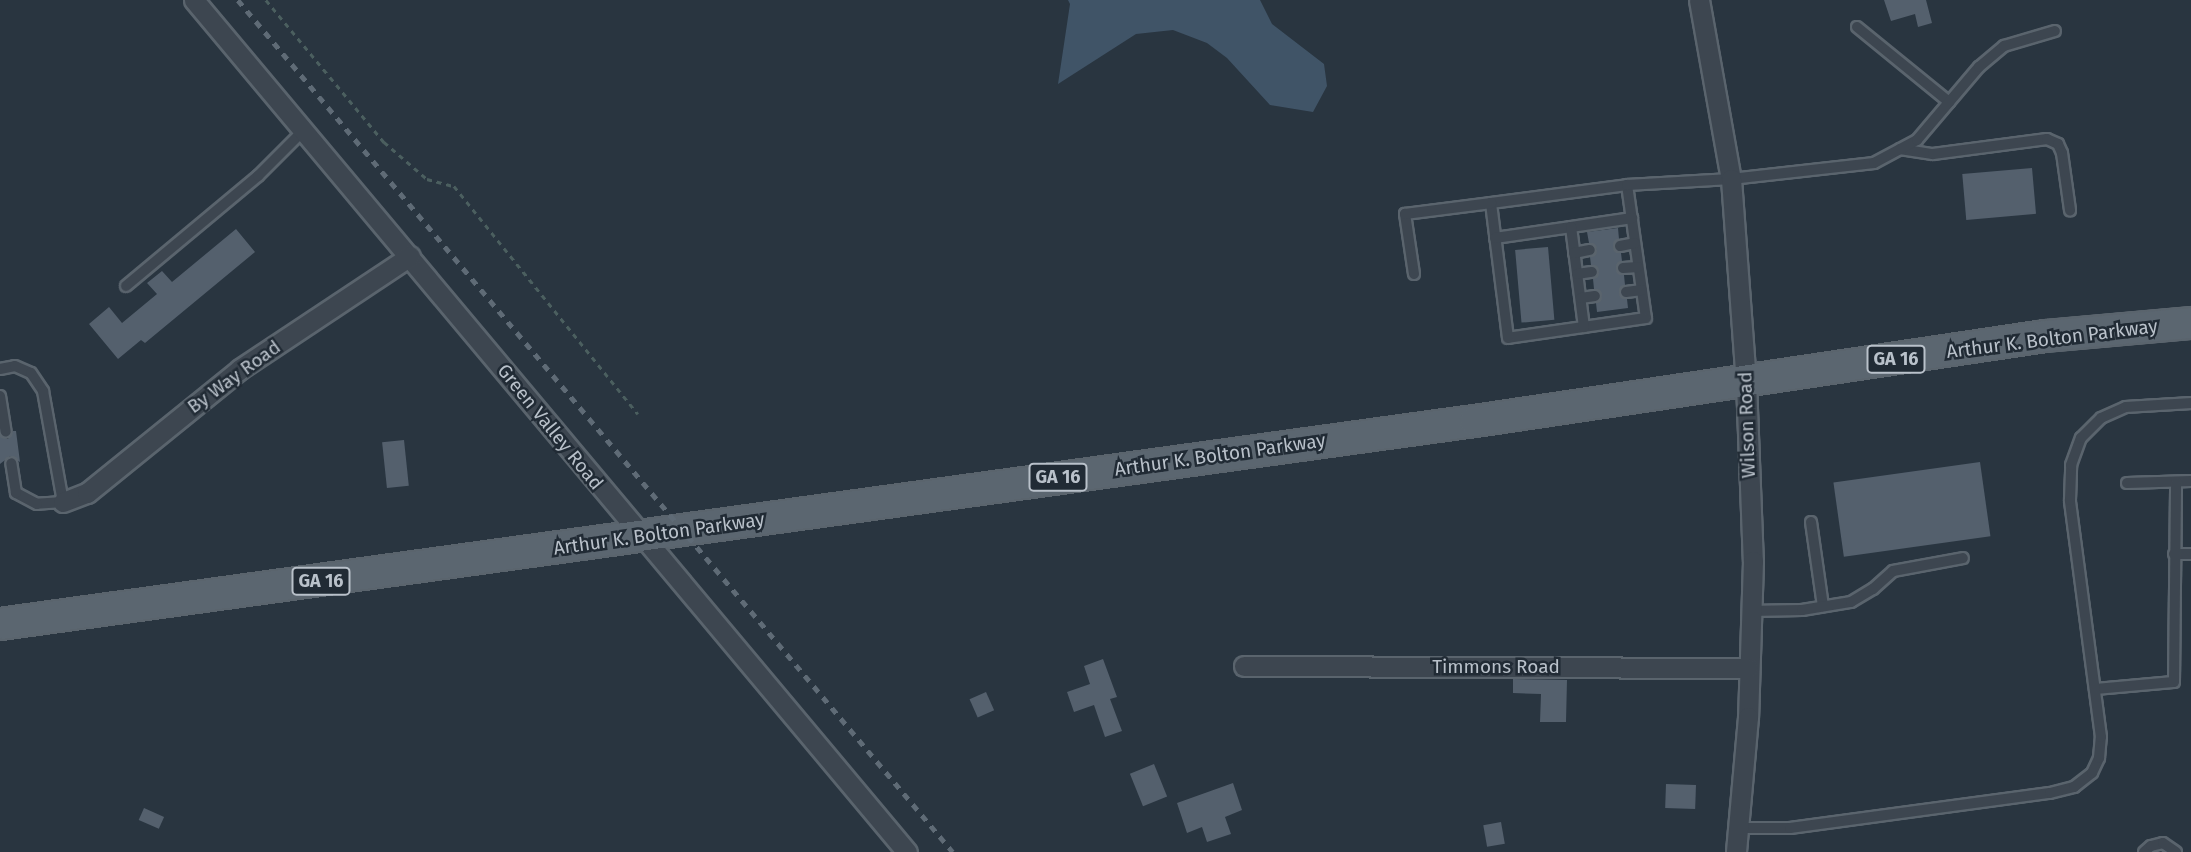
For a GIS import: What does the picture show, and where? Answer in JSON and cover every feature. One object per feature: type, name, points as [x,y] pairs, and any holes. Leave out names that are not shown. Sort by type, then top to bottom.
[{"type":"main road","name":"Arthur K. Bolton Parkway","points":[[0,624],[641,538],[951,491],[1746,382],[2045,336],[2191,323]]},
{"type":"street","name":"Green Valley Road","points":[[194,0],[410,256],[641,538],[907,852]]},
{"type":"street","name":"Wilson Road","points":[[1699,0],[1731,179],[1746,382],[1753,561],[1740,828],[1736,852]]},
{"type":"street","name":"By Way Road","points":[[62,502],[87,493],[240,369],[410,256]]},
{"type":"street","name":"Timmons Road","points":[[1244,666],[1748,668]]},
{"type":"lane","points":[[1857,27],[1949,102]]},
{"type":"lane","points":[[1414,274],[1405,214],[1627,185],[1731,179],[1874,163],[1917,140],[1979,66],[2004,46],[2055,31]]},
{"type":"lane","points":[[126,286],[258,176],[304,130]]},
{"type":"lane","points":[[1900,149],[1933,154],[2047,139],[2058,144],[2062,153],[2070,210]]},
{"type":"lane","points":[[1491,203],[1508,338],[1646,318],[1627,185]]},
{"type":"lane","points":[[1495,238],[1632,218]]},
{"type":"lane","points":[[1571,227],[1584,327]]},
{"type":"lane","points":[[1620,246],[1635,243]]},
{"type":"lane","points":[[1574,253],[1590,250]]},
{"type":"lane","points":[[1623,268],[1638,267]]},
{"type":"lane","points":[[1577,274],[1592,272]]},
{"type":"lane","points":[[1626,292],[1642,290]]},
{"type":"lane","points":[[1581,298],[1595,296]]},
{"type":"lane","points":[[0,369],[15,366],[31,373],[43,391],[62,502],[37,504],[16,493],[11,463]]},
{"type":"lane","points":[[0,397],[6,432]]},
{"type":"lane","points":[[1740,828],[1790,828],[2050,793],[2074,788],[2092,773],[2099,758],[2101,737],[2070,500],[2071,465],[2081,438],[2101,418],[2126,407],[2191,403]]},
{"type":"lane","points":[[2127,483],[2191,481]]},
{"type":"lane","points":[[2095,689],[2174,682],[2176,482]]},
{"type":"lane","points":[[1811,522],[1823,606]]},
{"type":"lane","points":[[2174,554],[2191,554]]},
{"type":"lane","points":[[1749,611],[1851,602],[1893,571],[1963,558]]},
{"type":"lane","points":[[2144,852],[2151,846],[2163,843],[2176,852]]},
{"type":"path","points":[[266,0],[384,142],[427,179],[454,186],[638,414]]},
{"type":"water","points":[[1068,0],[1260,0],[1272,24],[1324,64],[1327,86],[1313,112],[1270,105],[1227,58],[1207,43],[1173,30],[1136,34],[1058,84],[1070,4]]},
{"type":"building","points":[[1884,0],[1926,0],[1932,23],[1918,27],[1915,14],[1891,21]]},
{"type":"building","points":[[2032,168],[2036,214],[1966,220],[1962,174]]},
{"type":"building","points":[[1618,228],[1619,239],[1613,247],[1621,253],[1622,261],[1616,269],[1624,275],[1625,285],[1619,294],[1627,299],[1628,308],[1597,312],[1596,303],[1602,296],[1594,289],[1593,279],[1599,272],[1591,265],[1590,257],[1597,249],[1589,243],[1587,232]]},
{"type":"building","points":[[236,229],[255,252],[145,343],[141,340],[118,359],[89,324],[109,307],[122,323],[157,294],[147,283],[162,271],[172,282]]},
{"type":"building","points":[[1548,247],[1554,320],[1521,323],[1515,250]]},
{"type":"building","points":[[13,431],[16,431],[20,462],[10,456],[0,464],[0,436],[8,439]]},
{"type":"building","points":[[404,440],[409,486],[387,488],[382,442]]},
{"type":"building","points":[[1980,462],[1990,536],[1844,557],[1833,483]]},
{"type":"building","points":[[1103,659],[1117,697],[1110,699],[1122,731],[1105,737],[1094,705],[1074,712],[1067,692],[1090,684],[1084,666]]},
{"type":"building","points":[[1513,679],[1567,680],[1566,722],[1540,722],[1541,694],[1513,693]]},
{"type":"building","points":[[986,692],[994,710],[978,718],[970,699]]},
{"type":"building","points":[[1154,764],[1167,796],[1143,806],[1130,774]]},
{"type":"building","points":[[1233,783],[1242,810],[1225,817],[1231,834],[1207,842],[1202,827],[1187,833],[1177,803]]},
{"type":"building","points":[[1666,784],[1696,785],[1695,809],[1665,808]]},
{"type":"building","points":[[144,808],[164,817],[159,829],[139,820]]},
{"type":"building","points":[[1501,822],[1505,844],[1487,847],[1483,825]]},
{"type":"railway","points":[[238,0],[953,852]]}]
